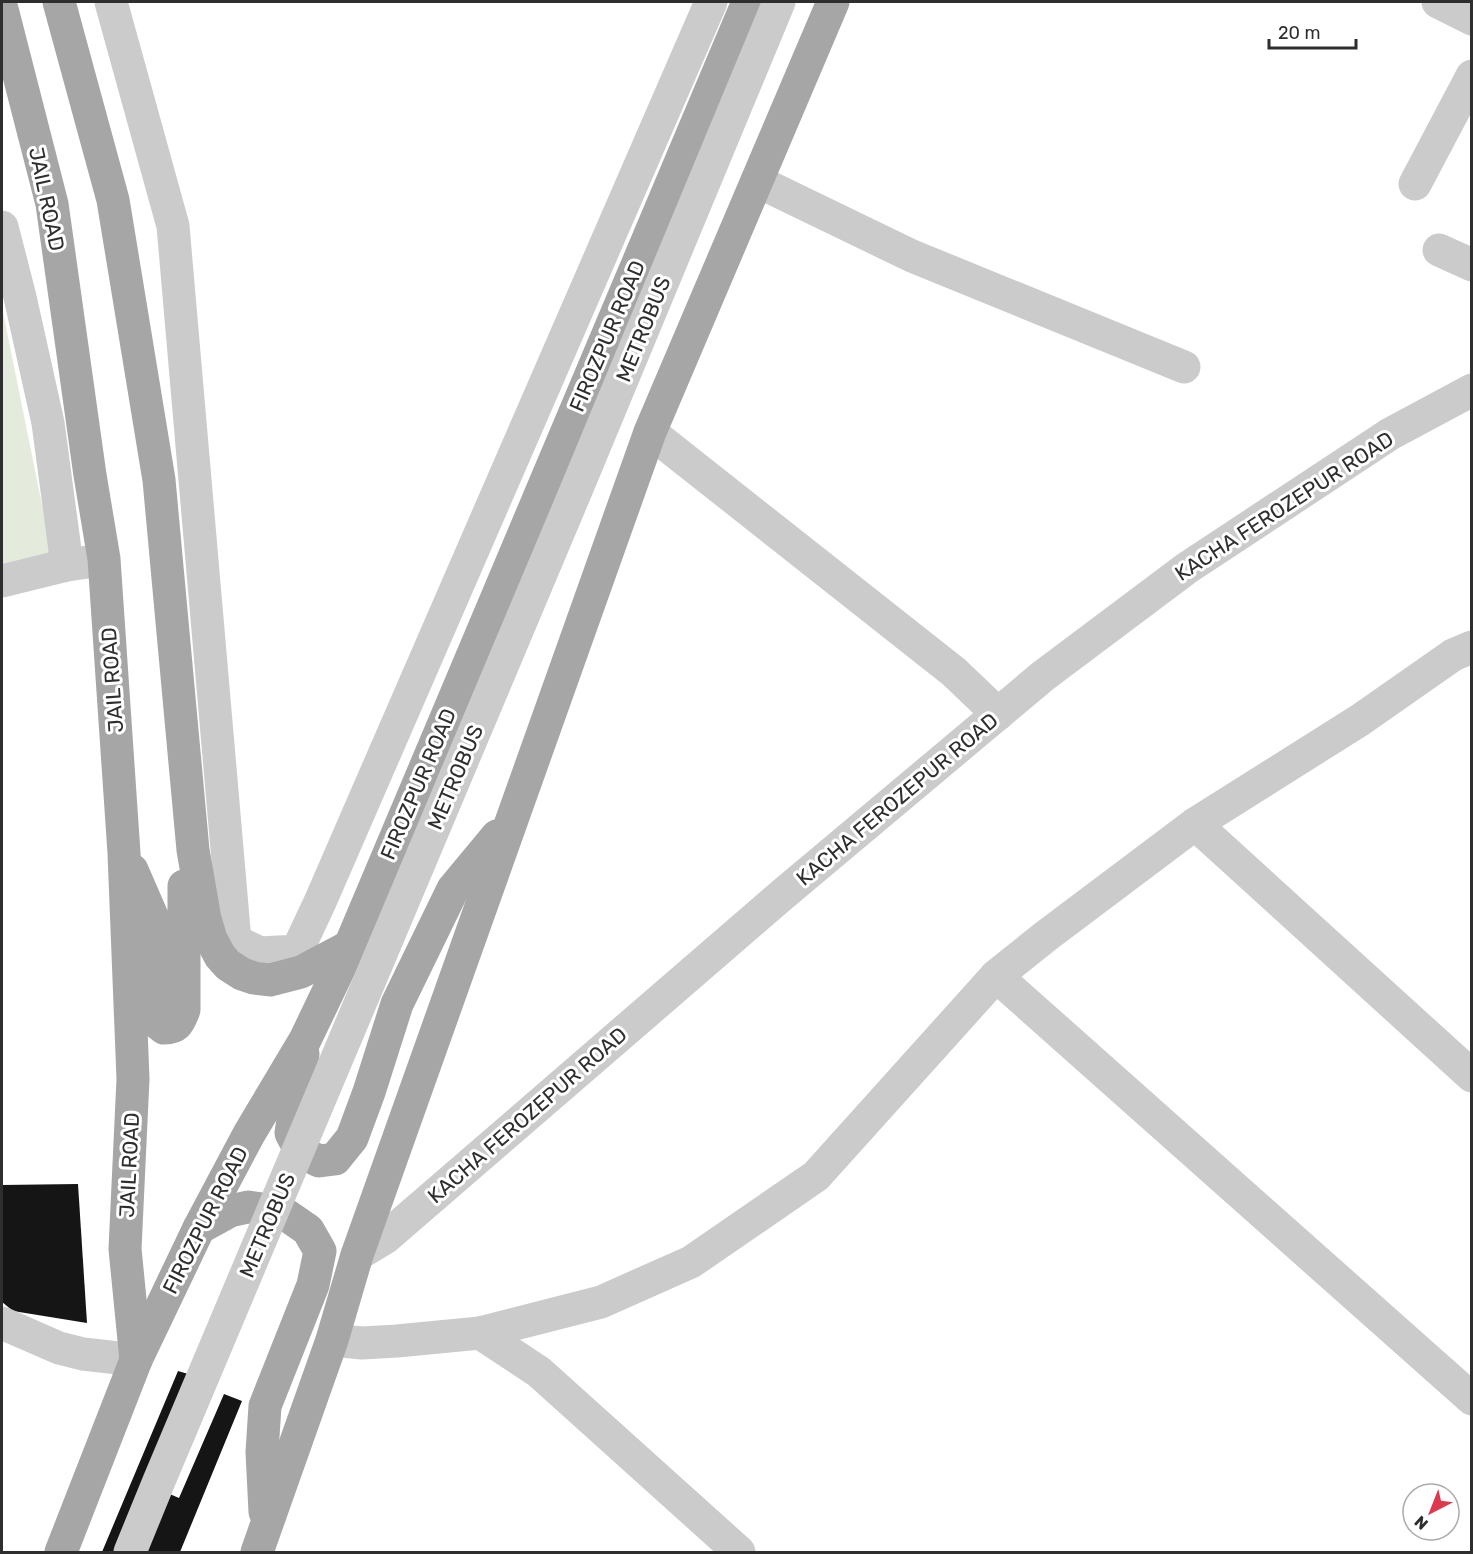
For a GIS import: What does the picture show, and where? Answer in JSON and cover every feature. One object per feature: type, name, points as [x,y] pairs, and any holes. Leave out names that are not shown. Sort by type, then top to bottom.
[{"type":"main road","points":[[59,2],[113,200],[159,480],[193,850],[205,919],[220,956],[228,965],[254,978],[270,980],[282,978],[300,972],[350,946]]},
{"type":"main road","name":"FIROZPUR ROAD","points":[[61,1552],[136,1360],[199,1228],[249,1134],[305,1040],[350,946],[748,2]]},
{"type":"main road","points":[[247,1552],[261,1540],[332,1341],[357,1255],[650,432],[833,2]]},
{"type":"main road","name":"JAIL ROAD","points":[[2,9],[52,204],[104,560],[124,853],[133,1079],[125,1249],[136,1360]]},
{"type":"main road","points":[[305,1040],[291,1133],[301,1152],[319,1161],[335,1159],[352,1138],[397,1004],[453,889],[512,818]]},
{"type":"main road","points":[[124,853],[155,923],[156,1012],[159,1024],[164,1028],[172,1028],[179,1022],[184,1010],[184,869],[193,850]]},
{"type":"main road","points":[[199,1228],[230,1211],[248,1207],[282,1212],[308,1230],[320,1251],[313,1285],[266,1406],[262,1452],[261,1540]]},
{"type":"street","points":[[111,2],[173,226],[235,941],[260,953],[297,951],[711,2]]},
{"type":"street","name":"METROBUS","points":[[130,1552],[779,2]]},
{"type":"street","points":[[1438,2],[1472,19]]},
{"type":"street","points":[[1415,184],[1472,76]]},
{"type":"street","points":[[757,181],[912,256],[1184,367]]},
{"type":"street","points":[[2,227],[48,423],[67,565]]},
{"type":"street","points":[[1439,250],[1472,265]]},
{"type":"street","name":"KACHA FEROZEPUR ROAD","points":[[357,1255],[385,1238],[782,895],[1043,676],[1187,568],[1390,434],[1472,390]]},
{"type":"street","points":[[650,432],[954,672],[998,714]]},
{"type":"street","points":[[2,581],[67,565],[104,560]]},
{"type":"street","points":[[332,1341],[374,1342],[480,1333],[601,1302],[691,1262],[816,1176],[996,976],[1046,936],[1195,824],[1360,720],[1465,658]]},
{"type":"street","points":[[1195,824],[1472,1076]]},
{"type":"street","points":[[996,976],[1472,1399]]},
{"type":"street","points":[[2,1323],[59,1348],[83,1354],[136,1360]]},
{"type":"street","points":[[480,1333],[539,1372],[739,1552]]},
{"type":"green space","points":[[2,307],[53,559],[2,572]]},
{"type":"building","points":[[78,1184],[87,1323],[13,1311],[2,1302],[2,1185]]},
{"type":"building","points":[[178,1371],[195,1376],[151,1486],[179,1498],[224,1394],[242,1401],[180,1552],[102,1552]]}]
